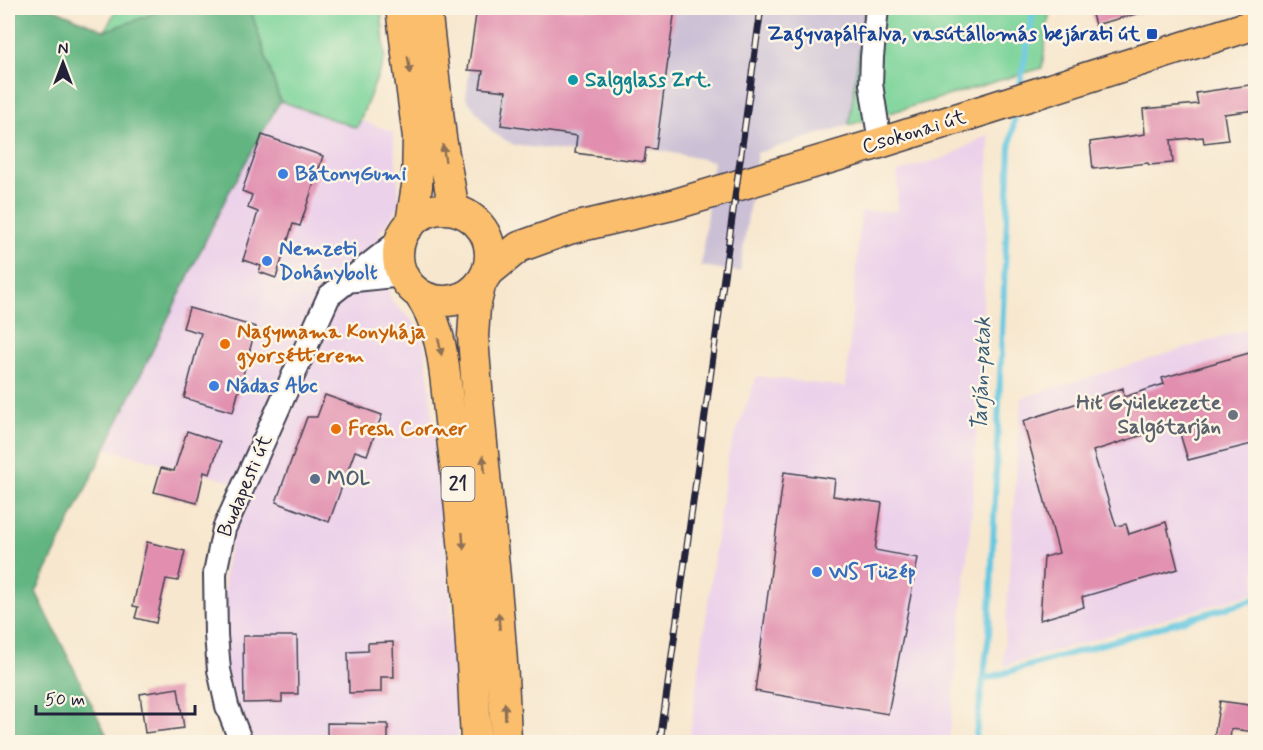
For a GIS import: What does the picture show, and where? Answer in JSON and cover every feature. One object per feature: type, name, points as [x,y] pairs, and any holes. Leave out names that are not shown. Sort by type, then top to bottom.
[{"type":"main road","name":"21","points":[[401,8],[418,137],[417,186],[399,260],[412,286],[427,305],[441,347],[461,510],[476,742]]},
{"type":"main road","points":[[426,8],[441,138],[454,210]]},
{"type":"main road","name":"Csokonai út","points":[[569,229],[672,205],[880,143],[1256,24]]},
{"type":"main road","points":[[406,231],[427,213],[436,210],[454,210],[470,217],[482,229],[569,229]]},
{"type":"main road","name":"21","points":[[482,229],[490,251],[490,262],[475,307],[472,336],[499,616],[506,742]]},
{"type":"main road","points":[[412,286],[428,298],[447,301],[467,296],[519,247],[569,229]]},
{"type":"street","points":[[877,8],[871,84],[880,143]]},
{"type":"street","name":"Budapesti út","points":[[241,742],[227,706],[219,670],[215,573],[224,529],[329,296],[406,231]]},
{"type":"street","points":[[345,281],[393,276],[412,286]]},
{"type":"shaded area","points":[[477,8],[865,8],[849,125],[757,153],[740,272],[701,266],[713,161],[647,148],[644,162],[514,145],[492,132],[466,98]]},
{"type":"shaded area","points":[[280,101],[356,128],[360,120],[393,132],[400,204],[381,232],[391,301],[415,323],[425,348],[444,516],[457,682],[458,742],[249,742],[224,666],[225,569],[236,520],[252,487],[105,448],[227,196]]},
{"type":"shaded area","points":[[989,134],[984,286],[972,509],[949,742],[689,742],[728,455],[757,376],[846,387],[861,212],[897,211],[898,172],[950,156]]},
{"type":"shaded area","points":[[1255,327],[1255,593],[1003,666],[1021,398]]},
{"type":"green space","points":[[8,8],[52,8],[105,31],[164,8],[250,8],[280,101],[227,196],[36,592],[110,742],[22,742],[8,735]]},
{"type":"green space","points":[[117,8],[164,8],[105,31]]},
{"type":"green space","points":[[250,8],[381,8],[385,58],[357,128],[280,101]]},
{"type":"green space","points":[[865,8],[1050,8],[1042,68],[849,125]]},
{"type":"building","name":"Salgglass Zrt.","points":[[477,8],[675,8],[656,149],[646,148],[644,162],[575,153],[577,136],[501,125],[506,91],[480,88],[483,71],[468,70]]},
{"type":"building","points":[[1090,8],[1140,8],[1140,13],[1095,25]]},
{"type":"building","points":[[1256,84],[1256,110],[1224,114],[1228,140],[1204,143],[1203,137],[1171,140],[1173,163],[1149,165],[1148,163],[1093,169],[1090,142],[1145,134],[1143,109],[1198,104],[1196,93]]},
{"type":"building","name":"BátonyGumi","points":[[262,135],[323,156],[300,226],[293,224],[276,278],[259,272],[261,266],[243,260],[258,212],[248,208],[252,195],[242,191]]},
{"type":"building","points":[[189,308],[256,327],[233,412],[184,398],[201,333],[183,328]]},
{"type":"building","points":[[1256,351],[1256,443],[1188,460],[1177,424],[1093,451],[1116,526],[1126,524],[1129,534],[1166,522],[1178,569],[1082,597],[1084,607],[1040,620],[1044,557],[1059,553],[1023,421],[1123,388],[1124,397],[1164,384],[1162,378]]},
{"type":"building","name":"MOL","points":[[325,395],[382,415],[367,455],[355,451],[329,522],[276,502],[307,417],[317,417]]},
{"type":"building","points":[[187,431],[220,442],[210,474],[204,472],[197,503],[154,492],[161,468],[174,471]]},
{"type":"building","points":[[784,472],[835,479],[833,496],[882,503],[875,550],[918,558],[888,714],[755,691]]},
{"type":"building","points":[[147,542],[185,551],[178,581],[166,579],[156,623],[135,618],[138,607],[133,606]]},
{"type":"building","points":[[243,636],[297,636],[298,694],[282,694],[282,702],[244,703]]},
{"type":"building","points":[[393,642],[394,677],[381,677],[381,692],[349,693],[348,652],[368,651],[368,643]]},
{"type":"building","points":[[178,688],[184,728],[145,733],[140,694]]},
{"type":"building","points":[[1220,701],[1256,706],[1256,732],[1231,729],[1230,741],[1214,738]]},
{"type":"building","points":[[327,723],[388,724],[388,742],[327,742]]},
{"type":"waterway","name":"Tarján-patak","points":[[1019,90],[1034,8]]},
{"type":"waterway","name":"Tarján-patak","points":[[975,742],[989,634],[1010,148],[1016,109]]},
{"type":"waterway","points":[[984,679],[1256,599]]},
{"type":"railway","points":[[660,742],[761,8]]},
{"type":"place","name":"Zagyvapálfalva, vasútállomás bejárati út","points":[[1152,34]]},
{"type":"place","name":"Salgglass Zrt.","points":[[573,80]]},
{"type":"place","name":"BátonyGumi","points":[[283,174]]},
{"type":"place","name":"Nemzeti Dohánybolt","points":[[267,261]]},
{"type":"place","name":"Nagymama Konyhája gyorsétterem","points":[[225,344]]},
{"type":"place","name":"Nádas Abc","points":[[214,386]]},
{"type":"place","name":"Hit Gyülekezete Salgótarján","points":[[1233,415]]},
{"type":"place","name":"Fresh Corner","points":[[336,429]]},
{"type":"place","name":"MOL","points":[[315,479]]},
{"type":"place","name":"WS Tüzép","points":[[817,572]]}]
